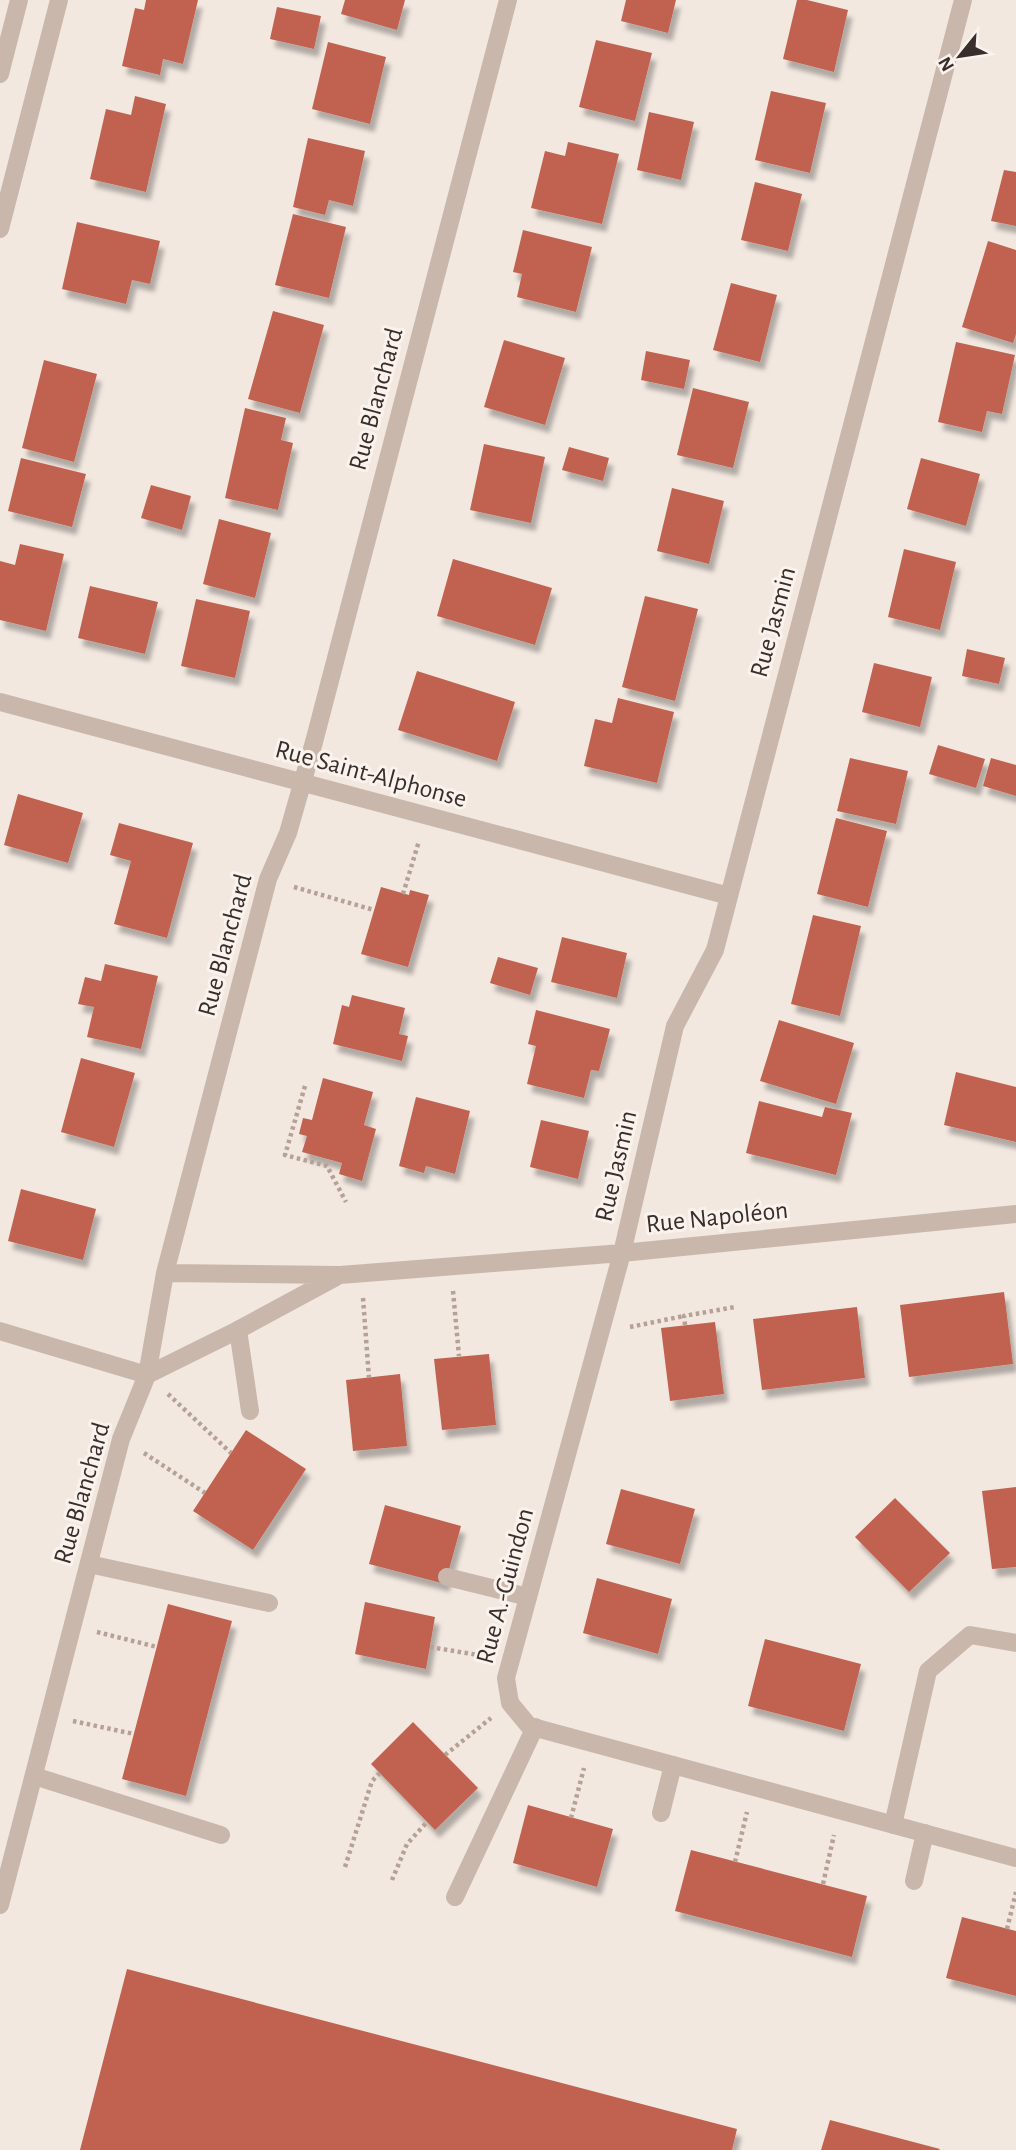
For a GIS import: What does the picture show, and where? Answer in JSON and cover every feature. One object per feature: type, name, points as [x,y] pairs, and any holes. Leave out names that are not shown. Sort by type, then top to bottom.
[{"type":"street","points":[[0,74],[19,0]]},
{"type":"street","points":[[0,229],[2,211],[59,0]]},
{"type":"street","name":"Rue Blanchard","points":[[0,1905],[121,1439],[147,1375],[165,1273],[268,879],[288,833],[303,783],[508,0]]},
{"type":"street","name":"Rue Jasmin","points":[[622,1252],[675,1026],[715,950],[963,0]]},
{"type":"street","name":"Rue Saint-Alphonse","points":[[0,702],[729,896]]},
{"type":"street","name":"Rue Napoléon","points":[[165,1273],[362,1274],[1016,1214]]},
{"type":"street","name":"Rue A.-Guindon","points":[[622,1252],[506,1678],[510,1703],[529,1726],[1016,1858]]},
{"type":"street","name":"Rue Napoléon","points":[[147,1375],[340,1275]]},
{"type":"street","points":[[238,1330],[250,1411]]},
{"type":"street","points":[[0,1331],[147,1375]]},
{"type":"street","points":[[89,1564],[269,1603]]},
{"type":"street","points":[[447,1577],[528,1597]]},
{"type":"street","points":[[893,1825],[928,1671],[970,1635],[1016,1643]]},
{"type":"street","points":[[455,1897],[535,1727]]},
{"type":"street","points":[[661,1813],[673,1765]]},
{"type":"street","points":[[34,1776],[221,1835]]},
{"type":"street","points":[[914,1881],[925,1833]]},
{"type":"path","points":[[403,894],[426,816]]},
{"type":"path","points":[[268,879],[374,910]]},
{"type":"path","points":[[305,1086],[285,1155],[327,1166],[346,1202]]},
{"type":"path","points":[[451,1266],[459,1356]]},
{"type":"path","points":[[362,1274],[369,1378]]},
{"type":"path","points":[[600,1333],[735,1307]]},
{"type":"path","points":[[684,1316],[685,1325]]},
{"type":"path","points":[[147,1375],[231,1452]]},
{"type":"path","points":[[121,1439],[205,1493]]},
{"type":"path","points":[[73,1627],[157,1647]]},
{"type":"path","points":[[430,1647],[511,1660]]},
{"type":"path","points":[[445,1755],[510,1703]]},
{"type":"path","points":[[49,1716],[134,1734]]},
{"type":"path","points":[[571,1818],[590,1742]]},
{"type":"path","points":[[345,1867],[372,1781],[380,1773]]},
{"type":"path","points":[[734,1862],[754,1787]]},
{"type":"path","points":[[823,1884],[839,1810]]},
{"type":"path","points":[[392,1880],[407,1844],[428,1822]]},
{"type":"path","points":[[1007,1929],[1016,1892]]},
{"type":"building","points":[[146,0],[198,0],[183,64],[163,59],[160,75],[122,66],[135,8],[144,10]]},
{"type":"building","points":[[345,0],[405,0],[397,30],[341,14]]},
{"type":"building","points":[[626,0],[676,0],[668,33],[621,21]]},
{"type":"building","points":[[797,0],[848,10],[834,72],[783,59]]},
{"type":"building","points":[[277,7],[321,16],[314,49],[270,39]]},
{"type":"building","points":[[596,40],[652,53],[635,121],[579,107]]},
{"type":"building","points":[[328,42],[386,57],[370,124],[312,109]]},
{"type":"building","points":[[771,91],[826,103],[810,173],[755,160]]},
{"type":"building","points":[[135,96],[166,104],[146,192],[90,179],[106,109],[131,115]]},
{"type":"building","points":[[649,112],[694,122],[681,180],[637,170]]},
{"type":"building","points":[[308,138],[365,151],[353,206],[329,200],[325,215],[293,207]]},
{"type":"building","points":[[568,142],[619,154],[602,224],[531,208],[545,151],[565,156]]},
{"type":"building","points":[[1004,170],[1016,172],[1016,226],[991,221]]},
{"type":"building","points":[[755,182],[802,194],[788,251],[741,240]]},
{"type":"building","points":[[293,214],[346,227],[329,298],[275,285]]},
{"type":"building","points":[[77,222],[160,241],[150,284],[132,280],[126,304],[62,289]]},
{"type":"building","points":[[523,230],[592,247],[576,312],[517,297],[522,274],[513,272]]},
{"type":"building","points":[[988,241],[1016,250],[1016,334],[1013,343],[962,327]]},
{"type":"building","points":[[731,283],[777,295],[760,362],[713,350]]},
{"type":"building","points":[[273,311],[324,325],[300,413],[248,399]]},
{"type":"building","points":[[504,340],[565,358],[545,425],[484,407]]},
{"type":"building","points":[[956,342],[1015,355],[1002,414],[987,411],[982,432],[938,422]]},
{"type":"building","points":[[646,351],[690,360],[684,389],[641,380]]},
{"type":"building","points":[[44,360],[97,374],[74,462],[22,448]]},
{"type":"building","points":[[693,388],[749,402],[733,468],[677,455]]},
{"type":"building","points":[[245,408],[286,418],[281,440],[293,443],[278,510],[225,498]]},
{"type":"building","points":[[484,444],[545,457],[531,523],[470,510]]},
{"type":"building","points":[[569,447],[609,458],[603,481],[562,470]]},
{"type":"building","points":[[21,458],[86,474],[72,527],[8,511]]},
{"type":"building","points":[[921,458],[980,474],[966,526],[907,509]]},
{"type":"building","points":[[151,485],[191,496],[182,530],[141,518]]},
{"type":"building","points":[[672,488],[724,501],[709,564],[657,551]]},
{"type":"building","points":[[219,519],[271,533],[255,598],[203,584]]},
{"type":"building","points":[[20,544],[64,554],[46,631],[0,620],[0,561],[15,565]]},
{"type":"building","points":[[904,549],[956,562],[940,630],[888,617]]},
{"type":"building","points":[[453,559],[552,588],[535,645],[437,616]]},
{"type":"building","points":[[90,586],[158,602],[145,654],[78,638]]},
{"type":"building","points":[[645,596],[698,609],[675,701],[622,687]]},
{"type":"building","points":[[196,599],[250,611],[235,678],[181,666]]},
{"type":"building","points":[[967,649],[1005,658],[999,684],[962,676]]},
{"type":"building","points":[[874,663],[932,677],[920,727],[862,712]]},
{"type":"building","points":[[417,671],[515,702],[497,761],[398,730]]},
{"type":"building","points":[[618,698],[674,712],[657,783],[584,766],[595,719],[612,723]]},
{"type":"building","points":[[938,745],[985,759],[976,788],[929,774]]},
{"type":"building","points":[[850,758],[908,771],[896,824],[837,811]]},
{"type":"building","points":[[991,758],[1016,765],[1016,796],[983,786]]},
{"type":"building","points":[[18,794],[83,813],[68,863],[4,845]]},
{"type":"building","points":[[836,818],[887,831],[868,907],[817,894]]},
{"type":"building","points":[[119,823],[193,843],[167,938],[114,924],[131,861],[110,855]]},
{"type":"building","points":[[381,887],[409,895],[410,890],[429,895],[408,967],[361,954]]},
{"type":"building","points":[[813,915],[861,926],[840,1016],[791,1004]]},
{"type":"building","points":[[562,937],[627,953],[617,998],[551,982]]},
{"type":"building","points":[[498,957],[538,968],[530,995],[490,983]]},
{"type":"building","points":[[105,964],[158,976],[141,1049],[87,1037],[94,1007],[78,1004],[85,977],[101,981]]},
{"type":"building","points":[[352,995],[405,1008],[399,1034],[408,1036],[402,1061],[333,1044],[342,1005],[349,1007]]},
{"type":"building","points":[[536,1010],[610,1029],[599,1071],[591,1070],[584,1098],[527,1084],[536,1046],[528,1044]]},
{"type":"building","points":[[779,1020],[854,1043],[836,1104],[760,1081]]},
{"type":"building","points":[[81,1058],[135,1073],[114,1147],[61,1132]]},
{"type":"building","points":[[956,1072],[1016,1087],[1016,1142],[944,1125]]},
{"type":"building","points":[[323,1078],[373,1092],[364,1125],[376,1129],[362,1181],[339,1174],[342,1163],[302,1152],[307,1136],[299,1134],[303,1118],[312,1120]]},
{"type":"building","points":[[416,1097],[470,1111],[455,1174],[426,1166],[424,1173],[399,1166]]},
{"type":"building","points":[[759,1101],[822,1117],[825,1107],[852,1113],[836,1175],[746,1153]]},
{"type":"building","points":[[541,1120],[589,1131],[578,1179],[530,1167]]},
{"type":"building","points":[[21,1189],[96,1209],[83,1260],[8,1241]]},
{"type":"building","points":[[1004,1292],[1013,1364],[909,1377],[900,1305]]},
{"type":"building","points":[[857,1307],[865,1378],[762,1390],[753,1319]]},
{"type":"building","points":[[715,1322],[724,1394],[670,1401],[661,1328]]},
{"type":"building","points":[[489,1354],[496,1425],[442,1430],[434,1359]]},
{"type":"building","points":[[400,1374],[407,1446],[353,1451],[346,1380]]},
{"type":"building","points":[[246,1430],[306,1469],[253,1550],[193,1511]]},
{"type":"building","points":[[1016,1487],[1016,1567],[992,1569],[982,1491]]},
{"type":"building","points":[[621,1489],[695,1509],[680,1564],[606,1544]]},
{"type":"building","points":[[895,1498],[950,1553],[909,1592],[855,1537]]},
{"type":"building","points":[[385,1505],[461,1526],[445,1584],[369,1564]]},
{"type":"building","points":[[597,1578],[672,1599],[658,1654],[583,1633]]},
{"type":"building","points":[[365,1602],[435,1617],[426,1669],[355,1654]]},
{"type":"building","points":[[168,1604],[232,1621],[186,1796],[122,1779]]},
{"type":"building","points":[[765,1639],[861,1664],[844,1731],[748,1706]]},
{"type":"building","points":[[413,1722],[478,1788],[435,1830],[371,1764]]},
{"type":"building","points":[[528,1805],[613,1829],[597,1887],[513,1863]]},
{"type":"building","points":[[691,1850],[867,1896],[852,1957],[675,1911]]},
{"type":"building","points":[[962,1917],[1016,1931],[1016,1996],[946,1978]]},
{"type":"building","points":[[127,1969],[737,2129],[732,2150],[80,2150]]},
{"type":"building","points":[[830,2120],[940,2149],[821,2150]]}]
